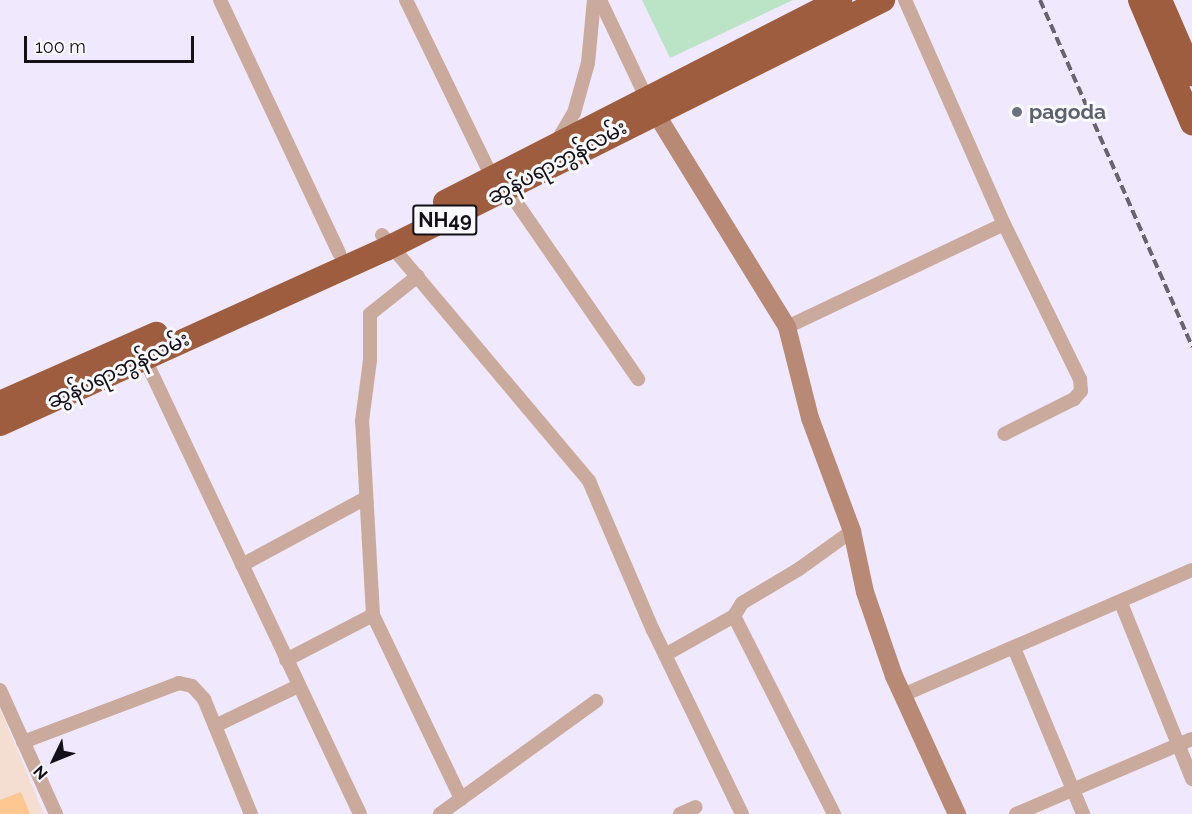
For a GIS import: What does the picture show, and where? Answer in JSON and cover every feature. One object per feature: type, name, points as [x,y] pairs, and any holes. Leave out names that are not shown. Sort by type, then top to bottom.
[{"type":"highway","name":"ဆွန်ပရာဘွန်လမ်း","points":[[0,424],[387,241],[650,104],[840,0]]},
{"type":"highway","name":"ဆွန်ပရာဘွန်လမ်း","points":[[499,183],[556,143],[650,104],[883,0]]},
{"type":"highway","points":[[1140,0],[1192,123]]},
{"type":"highway","points":[[1160,0],[1192,74]]},
{"type":"highway","name":"ဆွန်ပရာဘွန်လမ်း","points":[[0,402],[339,253],[387,241]]},
{"type":"street","points":[[220,0],[339,253]]},
{"type":"street","points":[[406,0],[499,183],[638,379]]},
{"type":"street","points":[[556,143],[574,113],[588,63],[594,0]]},
{"type":"street","points":[[600,0],[650,104],[787,327],[810,418],[852,531],[865,592],[903,695],[957,814]]},
{"type":"street","points":[[905,0],[1004,224],[1080,378],[1081,391],[1074,399],[1004,434]]},
{"type":"street","points":[[787,327],[1004,224]]},
{"type":"street","points":[[387,241],[589,481],[665,655],[742,814]]},
{"type":"street","points":[[418,276],[370,314],[370,360],[362,421],[373,615],[461,799]]},
{"type":"street","points":[[144,357],[360,814]]},
{"type":"street","points":[[242,565],[366,498]]},
{"type":"street","points":[[665,655],[734,616],[742,603],[799,569],[852,531]]},
{"type":"street","points":[[903,695],[1121,603],[1192,570]]},
{"type":"street","points":[[1121,603],[1192,779]]},
{"type":"street","points":[[286,660],[373,615]]},
{"type":"street","points":[[734,616],[834,814]]},
{"type":"street","points":[[1014,648],[1083,814]]},
{"type":"street","points":[[23,742],[179,683],[192,686],[204,699],[251,814]]},
{"type":"street","points":[[215,726],[298,686]]},
{"type":"street","points":[[0,690],[56,814]]},
{"type":"street","points":[[441,814],[596,701]]},
{"type":"street","points":[[1016,814],[1192,739]]},
{"type":"street","points":[[680,814],[696,807]]},
{"type":"shaded area","points":[[0,708],[44,814],[0,814]]},
{"type":"green space","points":[[642,0],[793,0],[670,58]]},
{"type":"building","points":[[21,792],[30,814],[0,814],[0,800]]},
{"type":"railway","points":[[1040,0],[1192,347]]},
{"type":"place","name":"pagoda","points":[[1017,112]]}]
